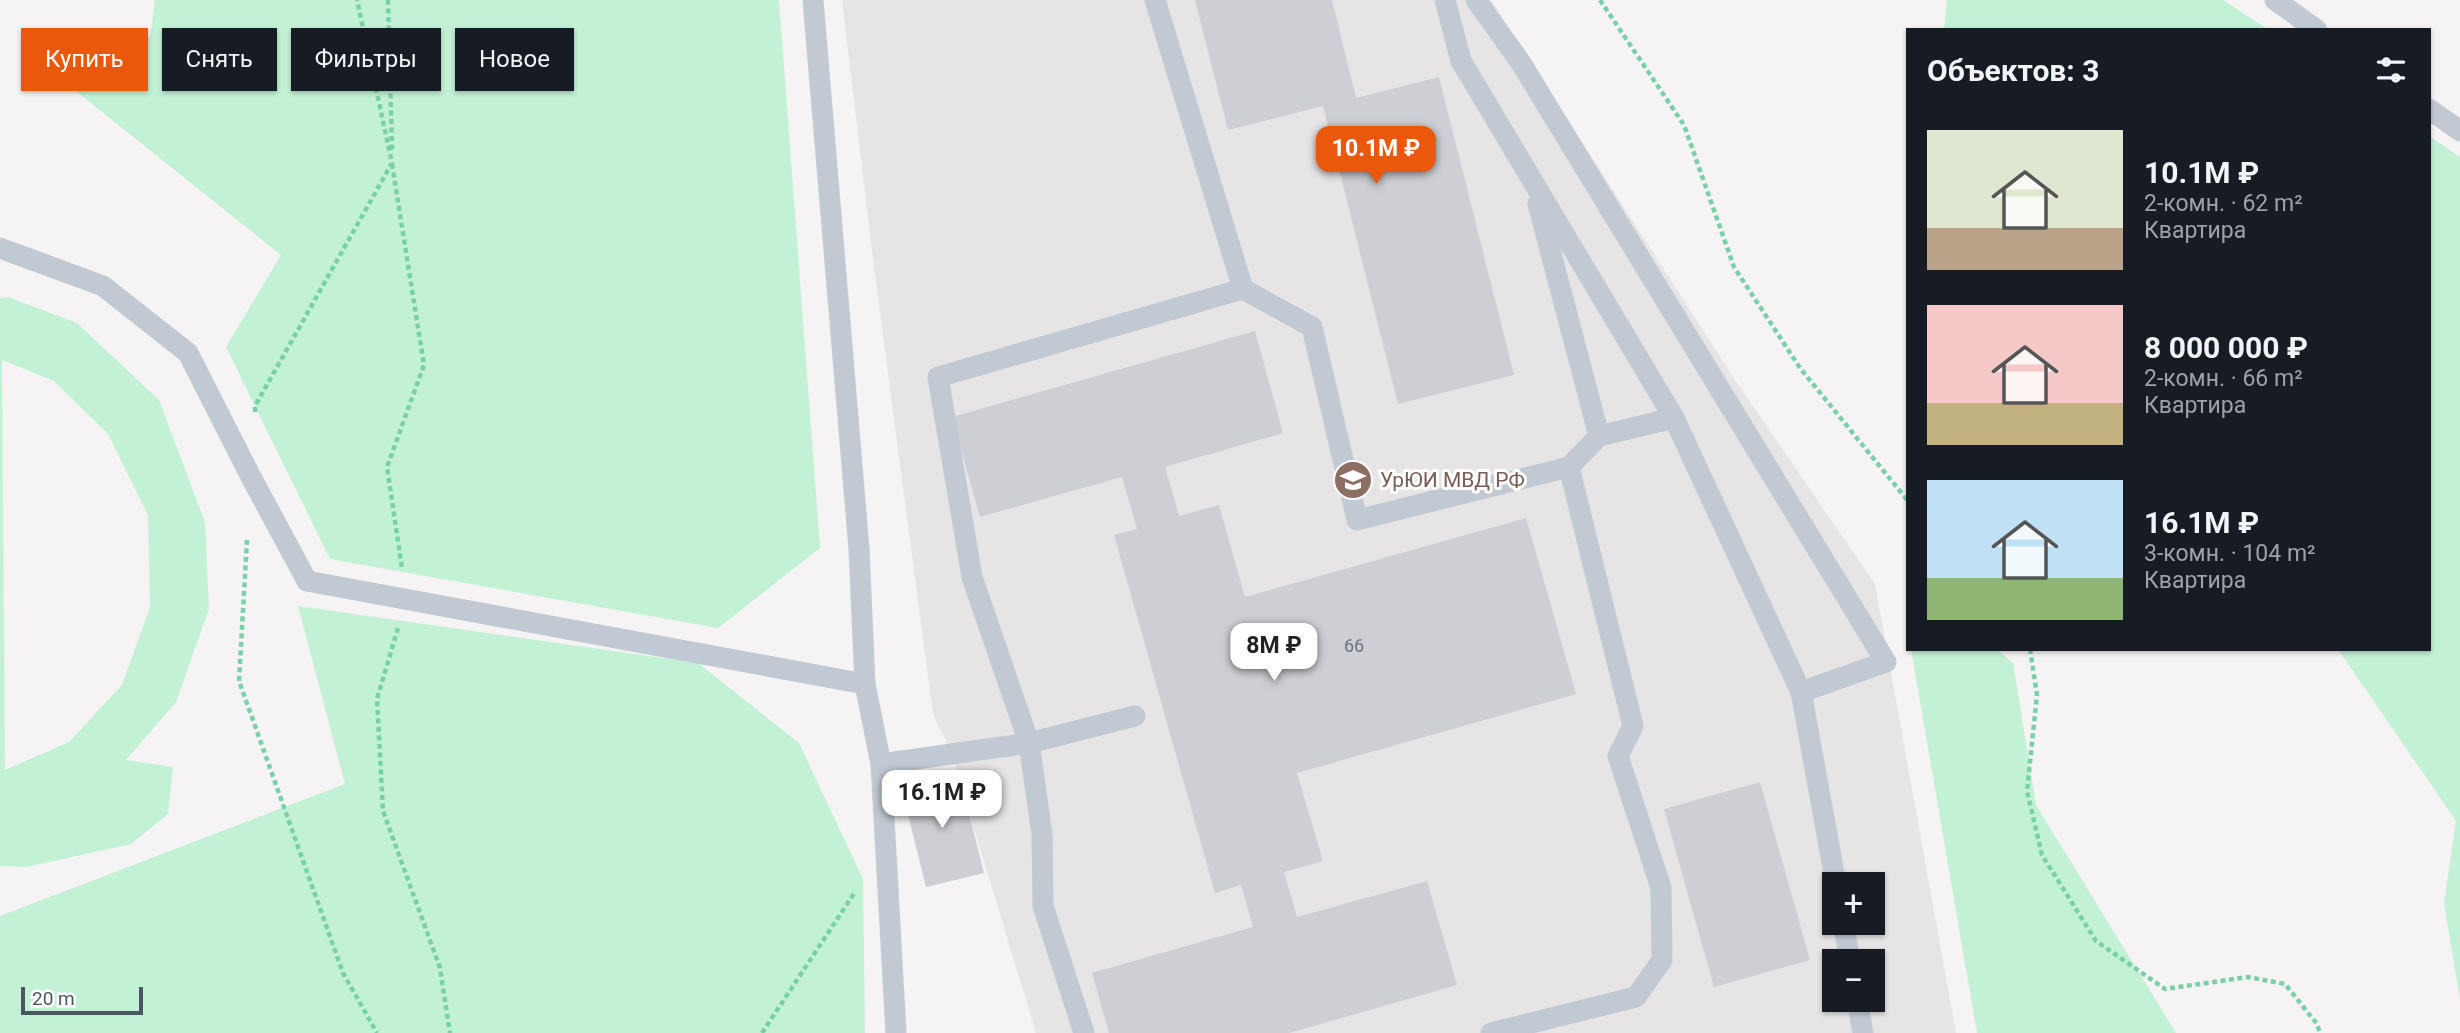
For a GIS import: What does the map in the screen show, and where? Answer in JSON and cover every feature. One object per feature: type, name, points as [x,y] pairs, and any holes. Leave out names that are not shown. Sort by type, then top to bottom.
[{"type":"lane","points":[[813,0],[859,549],[865,684],[881,764],[896,1033]]},
{"type":"lane","points":[[1155,0],[1243,289],[1312,327],[1357,520],[1569,467],[1599,436],[1674,418]]},
{"type":"lane","points":[[1445,0],[1461,61],[1674,418],[1801,692],[1834,872]]},
{"type":"lane","points":[[1476,0],[1521,63],[1886,662],[1801,692]]},
{"type":"lane","points":[[2275,0],[2314,28]]},
{"type":"lane","points":[[2431,110],[2460,131]]},
{"type":"lane","points":[[1531,178],[1599,436]]},
{"type":"lane","points":[[0,248],[103,286],[188,353],[307,581],[865,684]]},
{"type":"lane","points":[[1084,1033],[1044,906],[1042,835],[1030,743],[972,576],[938,377],[1243,289]]},
{"type":"lane","points":[[1491,1033],[1636,997],[1662,960],[1661,888],[1618,755],[1633,726],[1569,467]]},
{"type":"lane","points":[[881,764],[1030,743],[1135,716]]},
{"type":"lane","points":[[1859,1012],[1863,1033]]},
{"type":"path","points":[[388,0],[392,163],[424,365],[387,467],[407,599],[377,699],[383,811],[440,968],[450,1033]]},
{"type":"path","points":[[1600,0],[1684,125],[1734,267],[1800,368],[1906,499]]},
{"type":"path","points":[[2030,651],[2037,695],[2026,791],[2042,855],[2096,941],[2165,989],[2248,977],[2286,984],[2317,1024],[2320,1033]]},
{"type":"path","points":[[762,1033],[856,890]]},
{"type":"shaded area","name":"УрЮИ МВД РФ","points":[[842,0],[1491,0],[1733,377],[1875,584],[1956,1033],[1036,1033],[951,752],[933,714]]},
{"type":"green space","points":[[155,0],[779,0],[820,548],[718,628],[330,559],[226,347],[281,255],[77,92],[148,91],[150,37]]},
{"type":"green space","points":[[1947,0],[2223,0],[2266,28],[1944,28]]},
{"type":"green space","points":[[2431,137],[2460,157],[2460,1000],[2444,903],[2456,821],[2339,651],[2431,651]]},
{"type":"green space","points":[[8,297],[77,323],[159,400],[205,522],[209,609],[176,702],[126,760],[173,767],[168,814],[131,844],[26,867],[0,866],[0,298]],"holes":[[[2,360],[54,381],[108,434],[148,515],[150,607],[122,685],[69,742],[5,770]]]},
{"type":"green space","points":[[298,606],[698,663],[799,743],[863,879],[865,1033],[0,1033],[0,916],[345,784]]},
{"type":"green space","points":[[1911,651],[1998,651],[2013,663],[2036,805],[2176,1033],[1977,1033]]},
{"type":"building","points":[[1195,0],[1332,0],[1356,98],[1439,77],[1514,375],[1398,404],[1323,106],[1228,130]]},
{"type":"building","points":[[1255,331],[1283,433],[1165,467],[1179,516],[1219,505],[1245,597],[1526,518],[1576,694],[1297,773],[1323,861],[1284,872],[1297,917],[1427,881],[1457,985],[1289,1033],[1109,1033],[1092,973],[1253,927],[1241,885],[1215,893],[1114,535],[1137,529],[1122,477],[980,517],[952,417]]},
{"type":"building","points":[[959,773],[984,873],[926,887],[901,787]]},
{"type":"building","points":[[1760,782],[1810,960],[1714,987],[1664,809]]},
{"type":"place","name":"УрЮИ МВД РФ","points":[[1353,480]]}]
